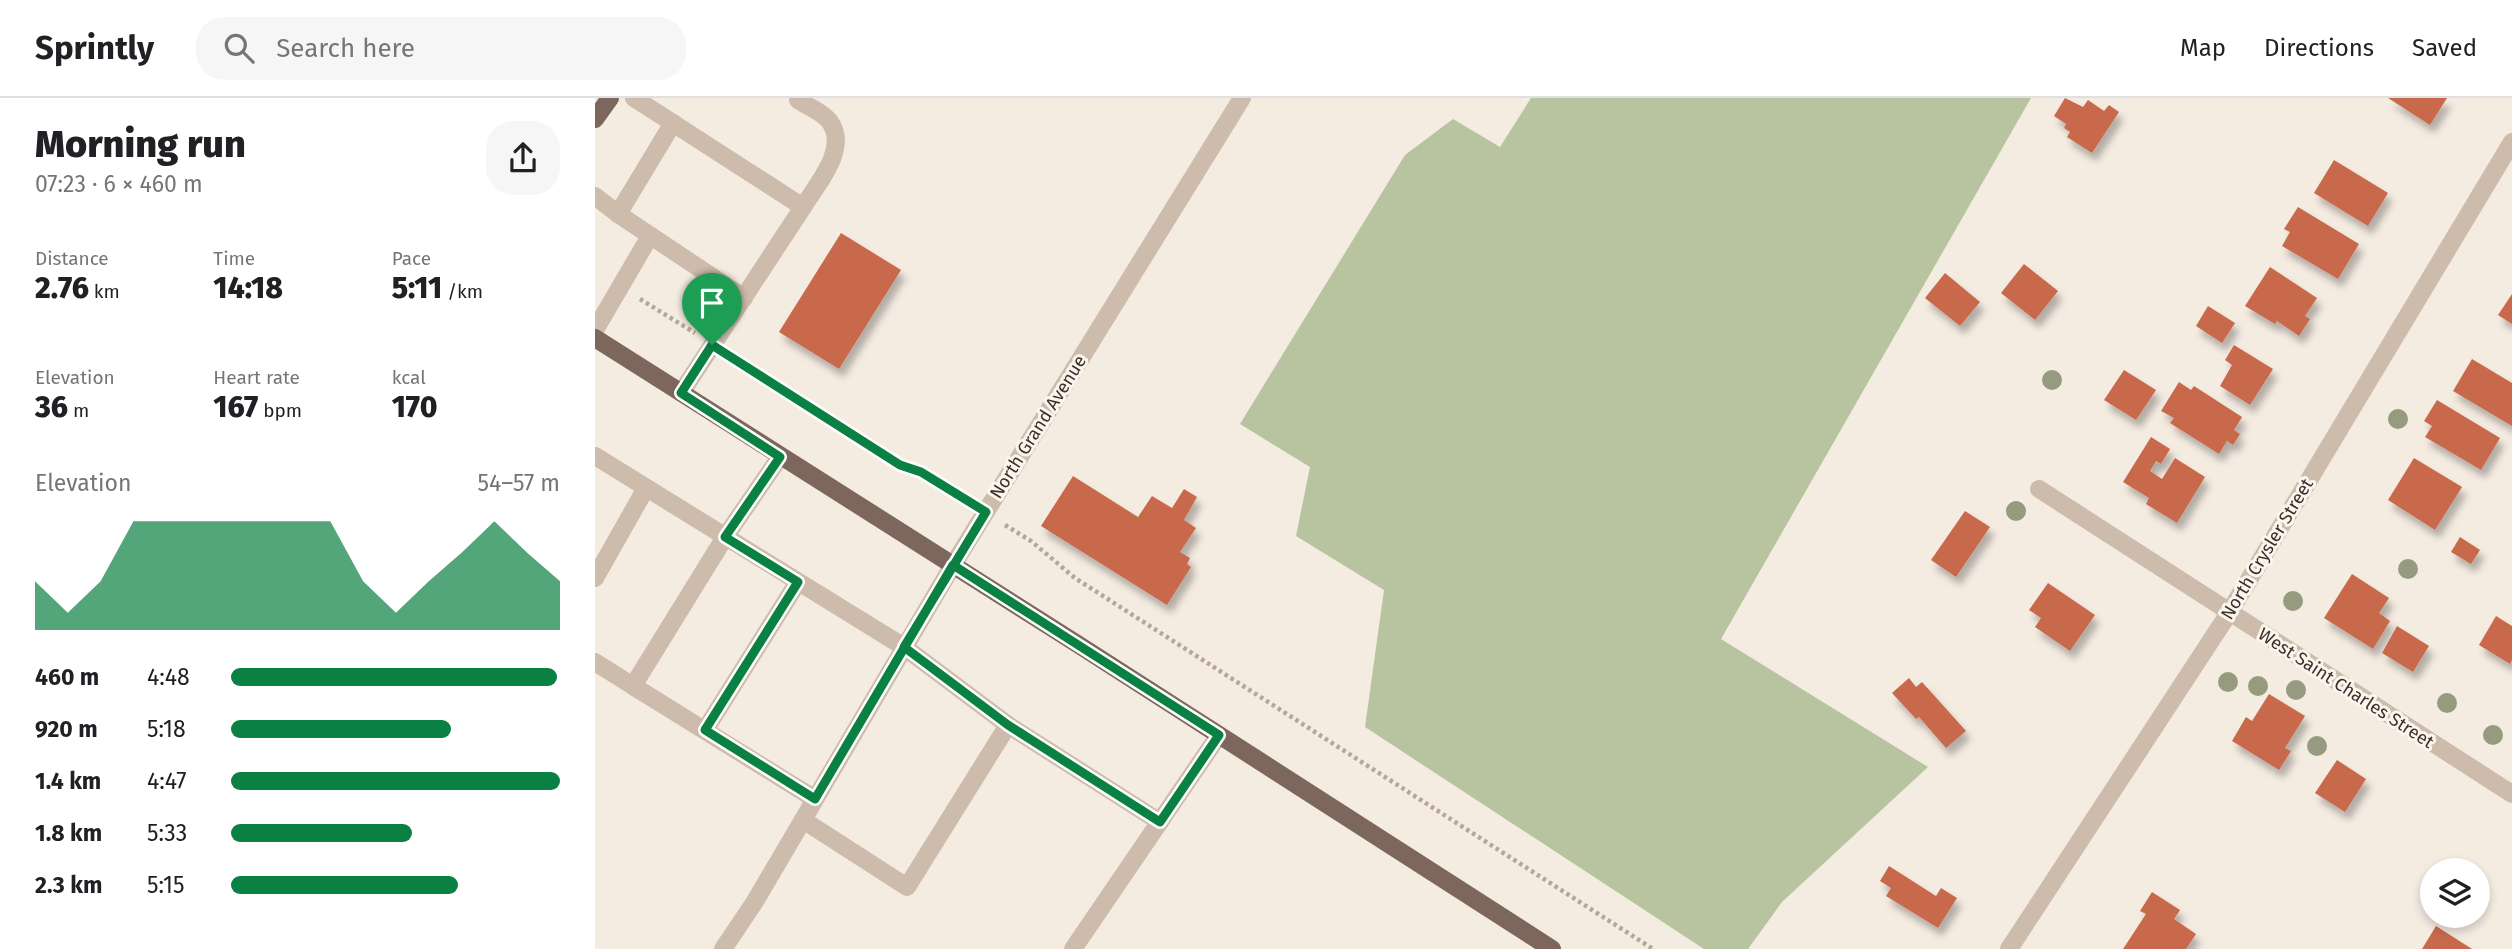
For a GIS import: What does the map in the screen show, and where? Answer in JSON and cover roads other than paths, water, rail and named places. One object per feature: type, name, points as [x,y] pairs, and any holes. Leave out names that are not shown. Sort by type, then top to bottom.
[{"type":"main road","points":[[595,119],[610,98]]},
{"type":"main road","points":[[595,338],[1552,949]]},
{"type":"street","points":[[634,98],[803,207]]},
{"type":"street","name":"North Grand Avenue","points":[[723,949],[754,903],[953,565],[1242,98]]},
{"type":"street","points":[[681,393],[834,155],[836,139],[829,121],[798,100]]},
{"type":"street","points":[[618,214],[673,123]]},
{"type":"street","name":"North Crysler Street","points":[[2009,949],[2229,613],[2512,142]]},
{"type":"street","points":[[595,196],[744,298]]},
{"type":"street","points":[[595,330],[650,236]]},
{"type":"street","points":[[595,456],[904,647],[1008,725],[1160,822]]},
{"type":"street","points":[[633,686],[725,537],[780,457]]},
{"type":"street","points":[[595,578],[646,488]]},
{"type":"street","name":"West Saint Charles Street","points":[[2039,489],[2512,794]]},
{"type":"street","points":[[705,730],[798,582]]},
{"type":"street","points":[[595,662],[815,799]]},
{"type":"street","points":[[803,820],[908,887],[1008,725]]},
{"type":"street","points":[[1073,949],[1219,735]]}]
